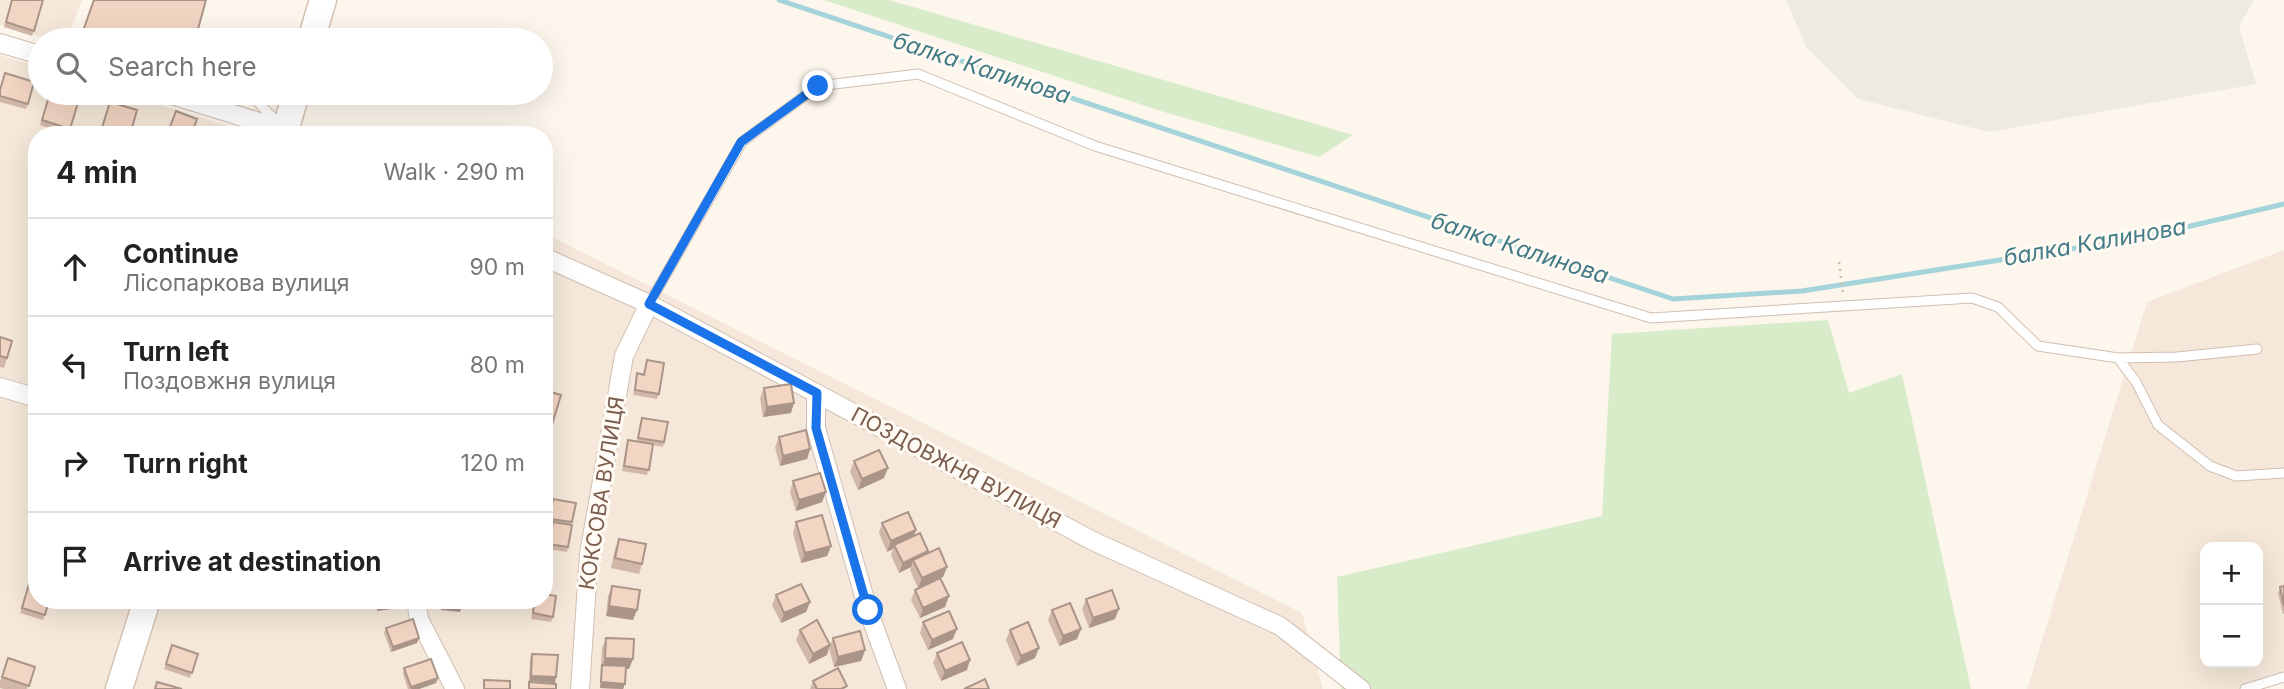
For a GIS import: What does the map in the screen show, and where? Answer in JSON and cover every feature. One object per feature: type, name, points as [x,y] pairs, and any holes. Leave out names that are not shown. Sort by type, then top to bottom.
[{"type":"street","points":[[315,28],[323,0]]},
{"type":"street","points":[[1,46],[28,52]]},
{"type":"street","points":[[202,105],[267,126]]},
{"type":"street","points":[[287,126],[293,105]]},
{"type":"street","name":"ПОЗДОВЖНЯ ВУЛИЦЯ","points":[[553,261],[649,304],[1093,541],[1280,626],[1361,689]]},
{"type":"street","name":"КОКСОВА ВУЛИЦЯ","points":[[580,689],[589,554],[624,356],[649,304]]},
{"type":"street","points":[[0,387],[28,395]]},
{"type":"street","points":[[817,393],[816,428],[868,610],[897,689]]},
{"type":"street","points":[[120,689],[144,609]]},
{"type":"street","points":[[417,609],[419,619],[455,689]]},
{"type":"lane","points":[[649,304],[741,142],[818,86],[918,74],[1095,146],[1651,318],[1972,298],[1998,307],[2038,346],[2118,358],[2177,358],[2257,349]]},
{"type":"lane","points":[[260,105],[279,126]]},
{"type":"lane","points":[[2118,358],[2136,382],[2158,425],[2210,466],[2236,477],[2284,473]]},
{"type":"lane","points":[[2245,689],[2284,677]]},
{"type":"path","points":[[1839,262],[1844,302]]},
{"type":"shaded area","points":[[0,0],[82,0],[72,28],[28,28],[28,33],[0,25]]},
{"type":"shaded area","points":[[1786,0],[2254,0],[2239,26],[2256,84],[1989,132],[1858,99],[1806,47]]},
{"type":"shaded area","points":[[0,55],[28,63],[28,105],[161,105],[228,126],[28,126],[28,609],[553,609],[553,238],[1302,613],[1323,689],[0,689]]},
{"type":"shaded area","points":[[2284,250],[2284,677],[2242,689],[2027,689],[2147,302]]},
{"type":"green space","points":[[824,0],[889,0],[1353,135],[1319,157],[1164,112]]},
{"type":"green space","points":[[1828,320],[1849,393],[1902,374],[1971,689],[1341,689],[1337,577],[1602,516],[1612,334]]},
{"type":"building","points":[[12,0],[43,0],[35,28],[28,29],[6,22]]},
{"type":"building","points":[[94,0],[206,0],[198,28],[84,28]]},
{"type":"building","points":[[5,73],[28,80],[28,104],[0,96]]},
{"type":"building","points":[[46,105],[77,105],[71,126],[42,120]]},
{"type":"building","points":[[109,105],[137,110],[133,126],[103,126]]},
{"type":"building","points":[[176,111],[197,119],[194,126],[170,126]]},
{"type":"building","points":[[0,337],[12,341],[7,358],[0,356]]},
{"type":"building","points":[[647,360],[664,363],[659,394],[635,390],[637,373],[644,375]]},
{"type":"building","points":[[791,384],[794,403],[767,407],[764,388]]},
{"type":"building","points":[[553,393],[561,395],[553,422]]},
{"type":"building","points":[[642,418],[668,422],[664,442],[638,438]]},
{"type":"building","points":[[806,430],[810,449],[783,456],[779,437]]},
{"type":"building","points":[[628,440],[653,444],[649,470],[624,466]]},
{"type":"building","points":[[879,450],[888,468],[862,479],[854,461]]},
{"type":"building","points":[[820,473],[826,492],[799,500],[793,481]]},
{"type":"building","points":[[553,499],[576,503],[572,522],[553,519]]},
{"type":"building","points":[[908,512],[916,530],[891,541],[882,523]]},
{"type":"building","points":[[822,515],[831,546],[805,553],[796,522]]},
{"type":"building","points":[[553,522],[572,525],[568,547],[553,545]]},
{"type":"building","points":[[920,533],[928,551],[903,563],[894,545]]},
{"type":"building","points":[[619,539],[646,544],[642,564],[615,558]]},
{"type":"building","points":[[939,548],[947,567],[922,578],[913,560]]},
{"type":"building","points":[[940,578],[949,596],[923,608],[915,590]]},
{"type":"building","points":[[801,584],[810,602],[784,613],[776,595]]},
{"type":"building","points":[[612,586],[640,590],[637,610],[609,606]]},
{"type":"building","points":[[2284,586],[2284,606],[2280,587]]},
{"type":"building","points":[[28,587],[28,609],[47,609],[45,615],[22,608]]},
{"type":"building","points":[[1112,590],[1119,609],[1093,618],[1086,599]]},
{"type":"building","points":[[553,596],[556,596],[553,617],[533,613],[534,609],[553,609]]},
{"type":"building","points":[[1070,603],[1081,629],[1063,636],[1052,610]]},
{"type":"building","points":[[949,611],[957,629],[932,640],[923,622]]},
{"type":"building","points":[[413,619],[419,638],[393,647],[386,628]]},
{"type":"building","points":[[817,620],[830,645],[813,654],[800,630]]},
{"type":"building","points":[[1028,622],[1039,648],[1021,656],[1010,630]]},
{"type":"building","points":[[860,631],[865,650],[838,657],[833,638]]},
{"type":"building","points":[[606,638],[634,639],[633,659],[605,658]]},
{"type":"building","points":[[962,642],[970,660],[945,671],[937,653]]},
{"type":"building","points":[[172,645],[198,654],[192,673],[166,664]]},
{"type":"building","points":[[532,654],[558,655],[556,677],[531,676]]},
{"type":"building","points":[[8,658],[35,667],[29,686],[2,677]]},
{"type":"building","points":[[431,659],[438,678],[411,687],[404,668]]},
{"type":"building","points":[[602,665],[626,666],[625,684],[601,682]]},
{"type":"building","points":[[838,668],[847,686],[841,689],[817,689],[813,681]]},
{"type":"building","points":[[985,679],[989,689],[964,689]]},
{"type":"building","points":[[484,680],[510,681],[510,689],[484,689]]},
{"type":"building","points":[[157,682],[182,689],[155,689]]},
{"type":"building","points":[[529,682],[556,684],[556,689],[529,689]]},
{"type":"waterway","name":"балка Калинова","points":[[779,0],[1673,299],[1802,291],[2140,238],[2284,204]]},
{"type":"route","points":[[818,86],[741,142],[649,304],[817,393],[816,428],[868,610]]}]
